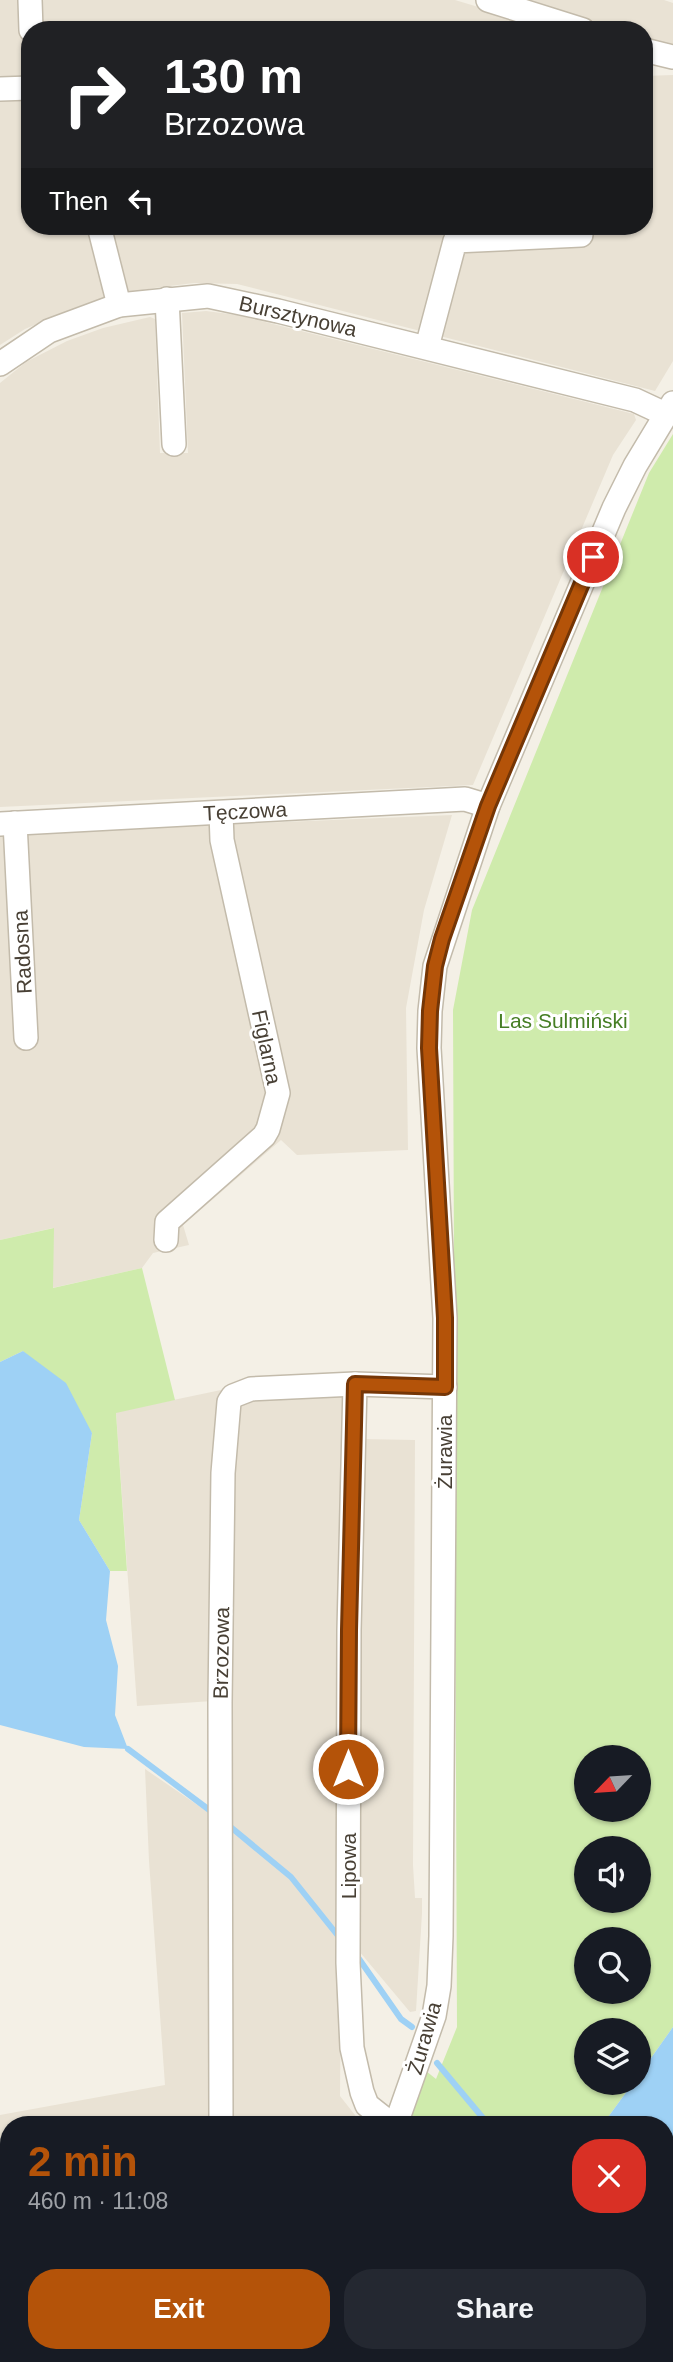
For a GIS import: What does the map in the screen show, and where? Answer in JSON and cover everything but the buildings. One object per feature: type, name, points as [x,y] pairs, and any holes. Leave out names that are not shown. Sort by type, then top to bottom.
[{"type":"street","points":[[30,0],[30,21]]},
{"type":"street","points":[[488,0],[554,21]]},
{"type":"street","points":[[653,52],[673,57]]},
{"type":"street","points":[[0,89],[21,88]]},
{"type":"street","points":[[101,235],[119,305]]},
{"type":"street","points":[[427,347],[455,240],[560,235]]},
{"type":"street","name":"Bursztynowa","points":[[0,364],[49,331],[119,305],[208,296],[427,347],[669,408]]},
{"type":"street","points":[[167,299],[174,444]]},
{"type":"street","name":"Żurawia","points":[[396,2116],[434,2016],[439,1986],[445,1318],[430,1088],[430,1011],[435,966],[488,806],[614,509],[669,408]]},
{"type":"street","name":"Tęczowa","points":[[8,824],[465,799],[488,806]]},
{"type":"street","name":"Figlarna","points":[[166,1240],[167,1222],[268,1129],[278,1093],[222,839],[220,813]]},
{"type":"street","name":"Radosna","points":[[8,824],[26,1038]]},
{"type":"street","name":"Brzozowa","points":[[221,2116],[220,1703],[223,1473],[229,1402],[233,1396],[251,1390],[355,1384],[445,1387]]},
{"type":"street","name":"Lipowa","points":[[355,1384],[349,1630],[348,1975],[352,2048],[362,2092],[367,2105],[382,2116]]},
{"type":"shaded area","points":[[0,0],[23,0],[21,80],[0,82]]},
{"type":"shaded area","points":[[39,0],[455,0],[525,21],[40,21]]},
{"type":"shaded area","points":[[520,0],[664,0],[673,3],[673,46],[653,40],[653,21],[589,21]]},
{"type":"shaded area","points":[[673,75],[673,361],[655,391],[237,284],[194,283],[110,296],[25,329],[0,345],[0,98],[21,97],[21,235],[653,235],[653,76]]},
{"type":"shaded area","points":[[206,311],[237,315],[634,414],[636,420],[613,455],[473,785],[0,807],[0,383],[26,362],[67,341],[103,328],[150,317],[155,319],[160,453],[188,453],[182,313]]},
{"type":"shaded area","points":[[452,815],[424,910],[406,1008],[408,1150],[297,1155],[281,1140],[183,1225],[189,1245],[153,1253],[142,1268],[52,1288],[53,1228],[0,1240],[0,834]]},
{"type":"shaded area","points":[[221,1390],[213,1701],[137,1706],[116,1412]]},
{"type":"shaded area","points":[[346,1393],[340,2096],[356,2116],[227,2116],[228,1591],[238,1402],[273,1394]]},
{"type":"shaded area","points":[[360,1439],[415,1440],[413,1865],[415,1898],[422,1898],[422,1913],[416,2011],[410,2012],[354,1945]]},
{"type":"shaded area","points":[[145,1769],[212,1815],[213,2116],[0,2116],[165,2085]]},
{"type":"green space","name":"Las Sulmiński","points":[[673,434],[673,2027],[651,2058],[651,2018],[574,2018],[574,2095],[624,2095],[609,2116],[409,2116],[426,2071],[436,2079],[457,2027],[453,1010],[472,910],[649,473]]},
{"type":"green space","points":[[54,1228],[53,1288],[142,1268],[175,1400],[116,1413],[127,1571],[110,1571],[79,1520],[92,1433],[23,1351],[0,1362],[0,1240]]},
{"type":"water","points":[[23,1351],[66,1383],[92,1433],[79,1520],[110,1571],[106,1620],[118,1666],[115,1715],[128,1749],[84,1747],[0,1725],[0,1362]]},
{"type":"water","points":[[673,2027],[673,2116],[609,2116],[624,2095],[651,2095],[651,2058]]},
{"type":"waterway","points":[[128,1749],[212,1812]]},
{"type":"waterway","points":[[227,1824],[291,1877],[339,1937]]},
{"type":"waterway","points":[[357,1956],[401,2019],[412,2027]]},
{"type":"waterway","points":[[437,2063],[481,2116]]},
{"type":"route","points":[[348,1769],[355,1384],[445,1387],[445,1318],[429,1048],[435,966],[488,806],[593,557]]}]
